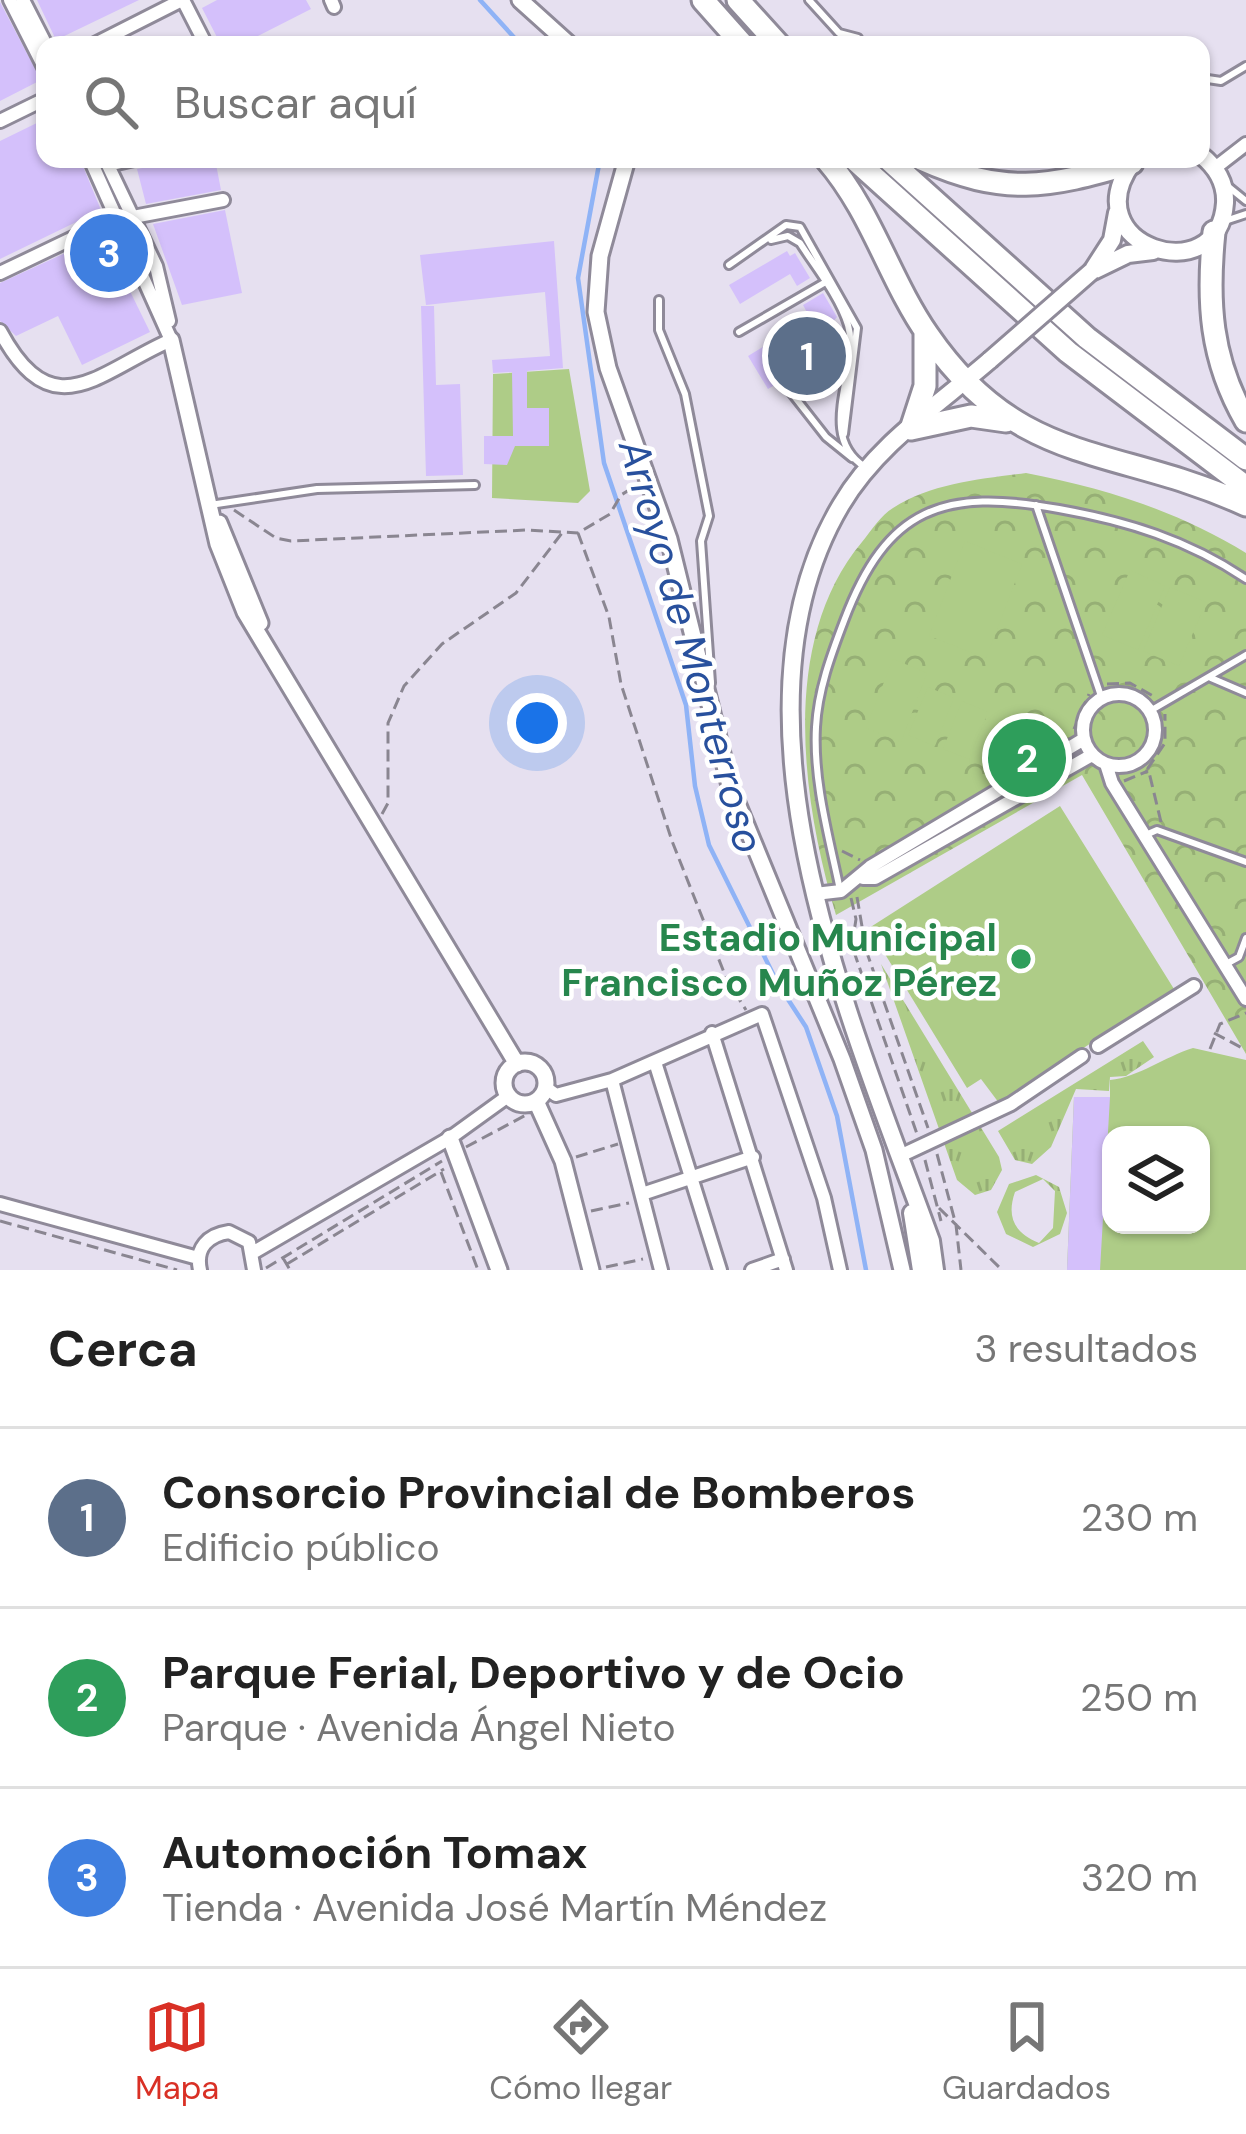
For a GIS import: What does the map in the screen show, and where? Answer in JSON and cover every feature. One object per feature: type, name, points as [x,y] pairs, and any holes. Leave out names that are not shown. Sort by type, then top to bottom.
[{"type":"highway","points":[[703,0],[732,36]]},
{"type":"highway","points":[[739,0],[771,36]]},
{"type":"highway","points":[[832,168],[868,218],[925,332],[964,382],[1010,422],[1053,445],[1246,505]]},
{"type":"highway","points":[[864,168],[1068,352],[1246,487]]},
{"type":"highway","points":[[898,168],[1087,338],[1246,459]]},
{"type":"highway","points":[[942,168],[971,180],[1031,187],[1106,168]]},
{"type":"highway","points":[[1216,230],[1210,296],[1214,343],[1246,421]]},
{"type":"highway","points":[[911,429],[925,386],[925,332]]},
{"type":"highway","points":[[911,429],[970,416],[1010,422]]},
{"type":"main road","points":[[926,1268],[902,1155],[830,951],[815,893],[796,786],[808,622],[832,543],[864,466],[1092,271],[1128,254],[1189,250],[1216,230],[1225,196],[1212,166]]},
{"type":"main road","points":[[1092,271],[1112,239],[1118,191],[1130,168]]},
{"type":"main road","points":[[1118,207],[1131,235],[1158,251]]},
{"type":"street","points":[[10,0],[36,52]]},
{"type":"street","points":[[23,0],[41,36]]},
{"type":"street","points":[[111,36],[182,0],[201,36]]},
{"type":"street","points":[[520,0],[560,36]]},
{"type":"street","points":[[29,39],[36,46]]},
{"type":"street","points":[[0,122],[36,104]]},
{"type":"street","points":[[1212,166],[1246,144]]},
{"type":"street","points":[[96,168],[156,266],[171,340],[217,504],[276,665],[518,1064]]},
{"type":"street","points":[[108,168],[171,340]]},
{"type":"street","points":[[624,168],[600,256],[596,312],[626,430],[686,600],[705,696],[730,786],[842,1059],[874,1150],[902,1270]]},
{"type":"street","points":[[0,274],[126,216],[223,200]]},
{"type":"street","points":[[0,331],[31,374],[61,387],[96,382],[171,340]]},
{"type":"street","points":[[851,885],[870,867],[1079,738],[1100,693],[1124,694],[1155,708],[1155,735],[1144,757],[1131,765],[1106,764]]},
{"type":"street","points":[[1079,738],[1106,764],[1144,836],[1246,999]]},
{"type":"street","points":[[815,893],[875,878],[1092,754]]},
{"type":"street","points":[[1098,1046],[1195,986]]},
{"type":"street","points":[[518,1064],[504,1080],[508,1096],[521,1104],[612,1080],[755,1015],[824,1198],[840,1270]]},
{"type":"street","points":[[712,1033],[784,1264],[752,1270]]},
{"type":"street","points":[[902,1155],[1011,1104],[1082,1056]]},
{"type":"street","points":[[655,1062],[720,1270]]},
{"type":"street","points":[[518,1064],[537,1066],[540,1099],[591,1270]]},
{"type":"street","points":[[612,1080],[659,1263]]},
{"type":"street","points":[[254,1252],[455,1151],[508,1096]]},
{"type":"street","points":[[455,1151],[499,1270]]},
{"type":"street","points":[[645,1197],[753,1157]]},
{"type":"street","points":[[0,1204],[199,1264],[208,1239],[229,1232],[249,1242],[254,1270]]},
{"type":"street","points":[[898,1247],[926,1268]]},
{"type":"lane","points":[[808,0],[839,33],[850,36]]},
{"type":"lane","points":[[1210,79],[1221,81],[1246,66]]},
{"type":"lane","points":[[1212,166],[1246,201]]},
{"type":"lane","points":[[1216,230],[1246,214]]},
{"type":"lane","points":[[729,265],[771,240],[786,225],[800,227],[857,328],[844,434],[864,466]]},
{"type":"lane","points":[[771,240],[794,237],[828,281]]},
{"type":"lane","points":[[739,332],[828,281]]},
{"type":"lane","points":[[659,300],[659,330],[685,394],[709,516],[701,541],[711,652],[711,691],[705,696]]},
{"type":"lane","points":[[786,386],[826,437],[864,466]]},
{"type":"lane","points":[[217,504],[317,489],[475,485]]},
{"type":"lane","points":[[851,885],[821,796],[816,726],[830,654],[862,572],[899,530],[944,506],[986,499],[1036,505],[1157,532],[1246,579]]},
{"type":"lane","points":[[1036,505],[1100,693]]},
{"type":"lane","points":[[1155,708],[1246,655]]},
{"type":"lane","points":[[1208,677],[1246,693]]},
{"type":"lane","points":[[1144,836],[1157,830],[1172,833],[1246,862]]},
{"type":"lane","points":[[1225,965],[1239,957],[1246,938]]},
{"type":"path","points":[[217,504],[291,542],[578,533],[610,514],[621,495],[647,482]]},
{"type":"path","points":[[371,824],[388,803],[388,723],[404,686],[442,644],[516,593],[563,532]]},
{"type":"path","points":[[578,533],[610,617],[621,684],[672,841],[727,980],[755,1015]]},
{"type":"path","points":[[1079,738],[1080,705],[1100,693],[1130,683],[1155,708],[1165,743],[1148,771],[1156,814],[1167,827]]},
{"type":"path","points":[[840,859],[837,847],[855,858],[874,857]]},
{"type":"path","points":[[855,858],[844,870],[927,1145],[944,1235]]},
{"type":"path","points":[[851,885],[856,919],[851,946],[956,1225],[961,1270]]},
{"type":"path","points":[[1213,1032],[1246,1013]]},
{"type":"path","points":[[1210,1049],[1213,1032]]},
{"type":"path","points":[[1213,1032],[1246,1050]]},
{"type":"path","points":[[266,1270],[540,1099]]},
{"type":"path","points":[[562,1161],[629,1140]]},
{"type":"path","points":[[273,1241],[289,1267],[441,1170],[455,1151]]},
{"type":"path","points":[[441,1170],[478,1270]]},
{"type":"path","points":[[910,1183],[1002,1270]]},
{"type":"path","points":[[578,1214],[645,1197]]},
{"type":"path","points":[[0,1221],[178,1270]]},
{"type":"path","points":[[591,1270],[659,1263]]},
{"type":"green space","points":[[569,369],[590,491],[578,503],[492,498],[493,374]]},
{"type":"green space","points":[[1026,473],[1140,503],[1246,553],[1246,1054],[1082,775],[836,915],[814,823],[805,723],[808,673],[818,626],[836,582],[862,542],[893,508],[940,488]]},
{"type":"green space","points":[[965,541],[1022,564],[986,658],[929,636]]},
{"type":"green space","points":[[1130,570],[1165,586],[1138,650],[1102,635]]},
{"type":"green space","points":[[1170,587],[1206,602],[1179,666],[1143,651]]},
{"type":"green space","points":[[893,659],[927,673],[901,742],[866,728]]},
{"type":"green space","points":[[928,687],[954,698],[935,746],[908,735]]},
{"type":"green space","points":[[962,701],[988,712],[969,759],[943,749]]},
{"type":"green space","name":"Estadio Municipal Francisco Muñoz Pérez","points":[[1060,806],[1174,989],[999,1103],[981,1079],[967,1088],[869,928]]},
{"type":"green space","points":[[881,964],[999,1157],[1002,1170],[991,1190],[975,1195],[957,1180]]},
{"type":"green space","points":[[1143,1041],[1154,1057],[1126,1076],[1110,1077],[1109,1091],[1076,1089],[1051,1147],[1032,1164],[1015,1160],[998,1131]]},
{"type":"green space","points":[[1193,1048],[1246,1060],[1246,1270],[1067,1270],[1074,1097],[1110,1097],[1110,1080]]},
{"type":"green space","points":[[1036,1175],[1059,1187],[1067,1213],[1060,1234],[1033,1247],[1006,1234],[997,1212],[1009,1184]],"holes":[[[1043,1179],[1055,1191],[1053,1228],[1039,1243],[1015,1224],[1015,1192]]]},
{"type":"building","points":[[37,0],[139,0],[64,36],[54,36]]},
{"type":"building","points":[[217,0],[306,0],[311,9],[258,36],[216,36],[202,8]]},
{"type":"building","points":[[0,2],[36,70],[36,83],[0,101]]},
{"type":"building","points":[[36,123],[36,168],[84,168],[101,210],[0,259],[0,141]]},
{"type":"building","points":[[217,168],[221,190],[146,204],[137,169]]},
{"type":"building","points":[[225,210],[242,293],[182,305],[153,224]]},
{"type":"building","points":[[111,232],[130,281],[126,283],[150,332],[82,365],[58,316],[16,336],[0,321],[0,283]]},
{"type":"building","points":[[554,241],[563,368],[527,371],[527,408],[549,408],[549,446],[515,446],[507,465],[484,464],[484,436],[513,436],[512,372],[493,373],[492,360],[550,356],[545,292],[426,305],[420,255]]},
{"type":"building","points":[[787,251],[790,256],[795,253],[810,278],[797,286],[790,274],[740,304],[729,285]]},
{"type":"building","points":[[823,293],[837,317],[831,324],[843,344],[768,389],[748,356],[810,318],[803,305]]},
{"type":"building","points":[[421,306],[434,306],[436,385],[460,384],[463,475],[426,476]]},
{"type":"building","points":[[1074,1097],[1110,1097],[1108,1126],[1102,1126],[1100,1270],[1067,1270]]},
{"type":"waterway","name":"Arroyo de Monterroso","points":[[480,0],[513,36]]},
{"type":"waterway","name":"Arroyo de Monterroso","points":[[598,168],[578,278],[604,463],[686,705],[695,786],[709,845],[778,984],[806,1027],[837,1116],[866,1270]]},
{"type":"place","name":"Automoción Tomax","points":[[109,253]]},
{"type":"place","name":"Consorcio Provincial de Bomberos","points":[[807,356]]},
{"type":"place","name":"Parque Ferial, Deportivo y de Ocio","points":[[1027,758]]},
{"type":"place","name":"Estadio Municipal Francisco Muñoz Pérez","points":[[1021,959]]}]
